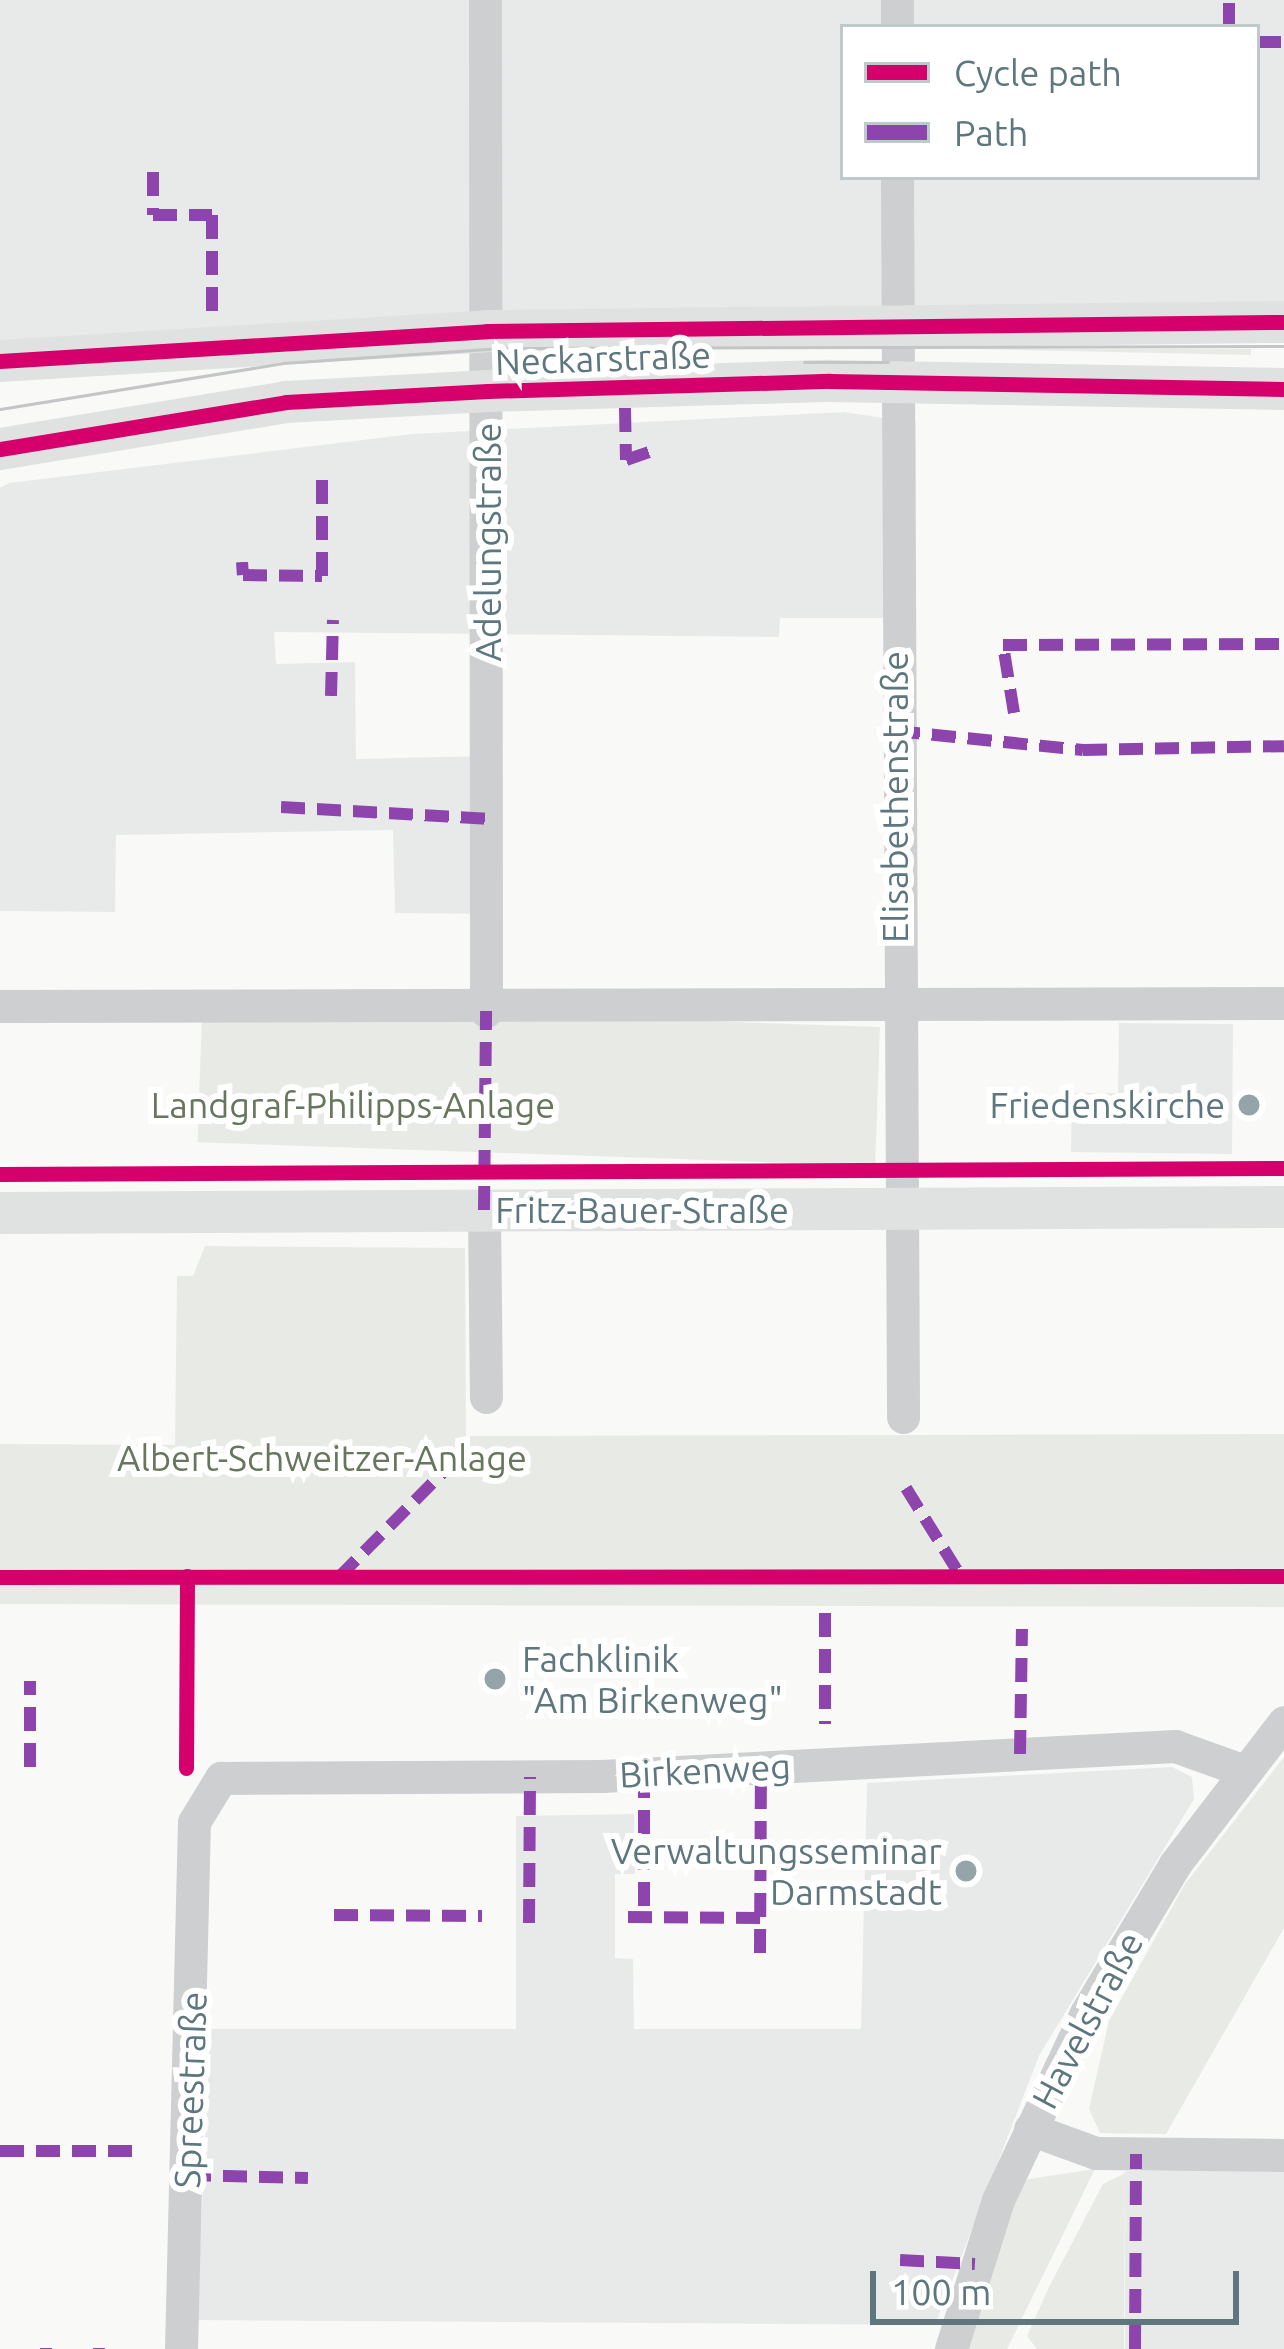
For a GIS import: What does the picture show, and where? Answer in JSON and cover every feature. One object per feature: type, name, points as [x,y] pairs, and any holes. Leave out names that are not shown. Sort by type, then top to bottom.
[{"type":"main road","name":"Neckarstraße","points":[[0,361],[487,331],[1284,322]]},
{"type":"main road","name":"Neckarstraße","points":[[0,449],[286,402],[488,391],[897,385],[1284,389]]},
{"type":"main road","name":"Fritz-Bauer-Straße","points":[[0,1213],[1284,1207]]},
{"type":"street","name":"Adelungstraße","points":[[485,0],[486,1011]]},
{"type":"street","name":"Elisabethenstraße","points":[[897,180],[895,1010],[903,1417]]},
{"type":"street","points":[[0,1006],[486,1011],[1284,1003]]},
{"type":"street","points":[[484,1210],[486,1397]]},
{"type":"street","name":"Havelstraße","points":[[950,2349],[1030,2129],[1125,1944],[1284,1722]]},
{"type":"street","name":"Birkenweg","points":[[194,1830],[208,1787],[246,1772],[560,1777],[1175,1746],[1245,1771]]},
{"type":"street","name":"Spreestraße","points":[[181,2349],[194,1830]]},
{"type":"street","points":[[1030,2129],[1096,2152],[1284,2155]]},
{"type":"shaded area","points":[[0,0],[1284,0],[1284,317],[0,361]]},
{"type":"shaded area","points":[[844,412],[916,423],[915,618],[780,618],[779,637],[274,632],[276,664],[355,662],[356,759],[488,756],[487,914],[395,913],[393,830],[116,835],[115,912],[0,911],[0,488],[9,483],[412,434]]},
{"type":"shaded area","points":[[1119,1023],[1233,1024],[1232,1154],[1071,1152],[1072,1093],[1118,1093]]},
{"type":"shaded area","points":[[1172,1767],[1192,1777],[1194,1799],[1039,2056],[935,2325],[197,2320],[210,2029],[516,2029],[516,1816],[634,1814],[635,1874],[615,1874],[615,1958],[633,1959],[634,2029],[861,2029],[867,1783]]},
{"type":"shaded area","points":[[1125,2171],[1284,2171],[1284,2349],[1125,2349]]},
{"type":"green space","points":[[973,349],[1251,349],[1251,355]]},
{"type":"green space","name":"Landgraf-Philipps-Anlage","points":[[202,1003],[880,1027],[875,1166],[198,1142]]},
{"type":"green space","name":"Albert-Schweitzer-Anlage","points":[[205,1246],[465,1248],[466,1436],[1284,1434],[1284,1607],[0,1604],[0,1444],[175,1445],[177,1276],[193,1276]]},
{"type":"green space","points":[[1284,1757],[1284,1928],[1166,2134],[1100,2133],[1089,2109],[1109,2021],[1185,1884]]},
{"type":"green space","points":[[1095,2169],[1007,2349],[967,2349],[1022,2180]]},
{"type":"green space","points":[[1125,2173],[1124,2349],[1037,2349],[1027,2336],[1050,2285],[1103,2184]]},
{"type":"tram line","points":[[0,409],[283,363],[501,348],[1284,346]]},
{"type":"tram line","points":[[804,362],[888,362]]},
{"type":"marked path","points":[[1229,0],[1229,24]]},
{"type":"marked path","points":[[1260,42],[1284,42]]},
{"type":"marked path","points":[[153,172],[153,215],[212,215],[212,313]]},
{"type":"marked path","points":[[625,408],[626,460],[655,450]]},
{"type":"marked path","points":[[242,562],[243,575],[322,576],[322,480]]},
{"type":"marked path","points":[[331,696],[333,620]]},
{"type":"marked path","points":[[1014,713],[1003,645],[1284,644]]},
{"type":"marked path","points":[[896,731],[1083,750],[1284,746]]},
{"type":"marked path","points":[[281,807],[487,819]]},
{"type":"marked path","points":[[484,1210],[486,1011]]},
{"type":"marked path","points":[[339,1577],[464,1451]]},
{"type":"marked path","points":[[906,1488],[958,1572]]},
{"type":"marked path","points":[[825,1613],[825,1724]]},
{"type":"marked path","points":[[1020,1754],[1022,1629]]},
{"type":"marked path","points":[[30,1681],[30,1767]]},
{"type":"marked path","points":[[760,1953],[761,1768]]},
{"type":"marked path","points":[[644,1774],[644,1917]]},
{"type":"marked path","points":[[529,1923],[530,1777]]},
{"type":"marked path","points":[[334,1915],[482,1916]]},
{"type":"marked path","points":[[628,1917],[761,1918]]},
{"type":"marked path","points":[[0,2151],[136,2151]]},
{"type":"marked path","points":[[1135,2349],[1136,2154]]},
{"type":"marked path","points":[[187,2175],[308,2178]]},
{"type":"marked path","points":[[900,2260],[975,2264]]},
{"type":"cycle path","points":[[0,361],[487,331],[1284,322]]},
{"type":"cycle path","points":[[0,449],[286,402],[488,391],[830,381],[1284,389]]},
{"type":"cycle path","points":[[0,1174],[1284,1168]]},
{"type":"cycle path","points":[[186,1768],[187,1576]]},
{"type":"cycle path","points":[[0,1577],[1284,1576]]},
{"type":"place","name":"Friedenskirche","points":[[1249,1105]]},
{"type":"place","name":"Fachklinik \"Am Birkenweg\"","points":[[495,1679]]},
{"type":"place","name":"Verwaltungsseminar Darmstadt","points":[[966,1871]]}]
